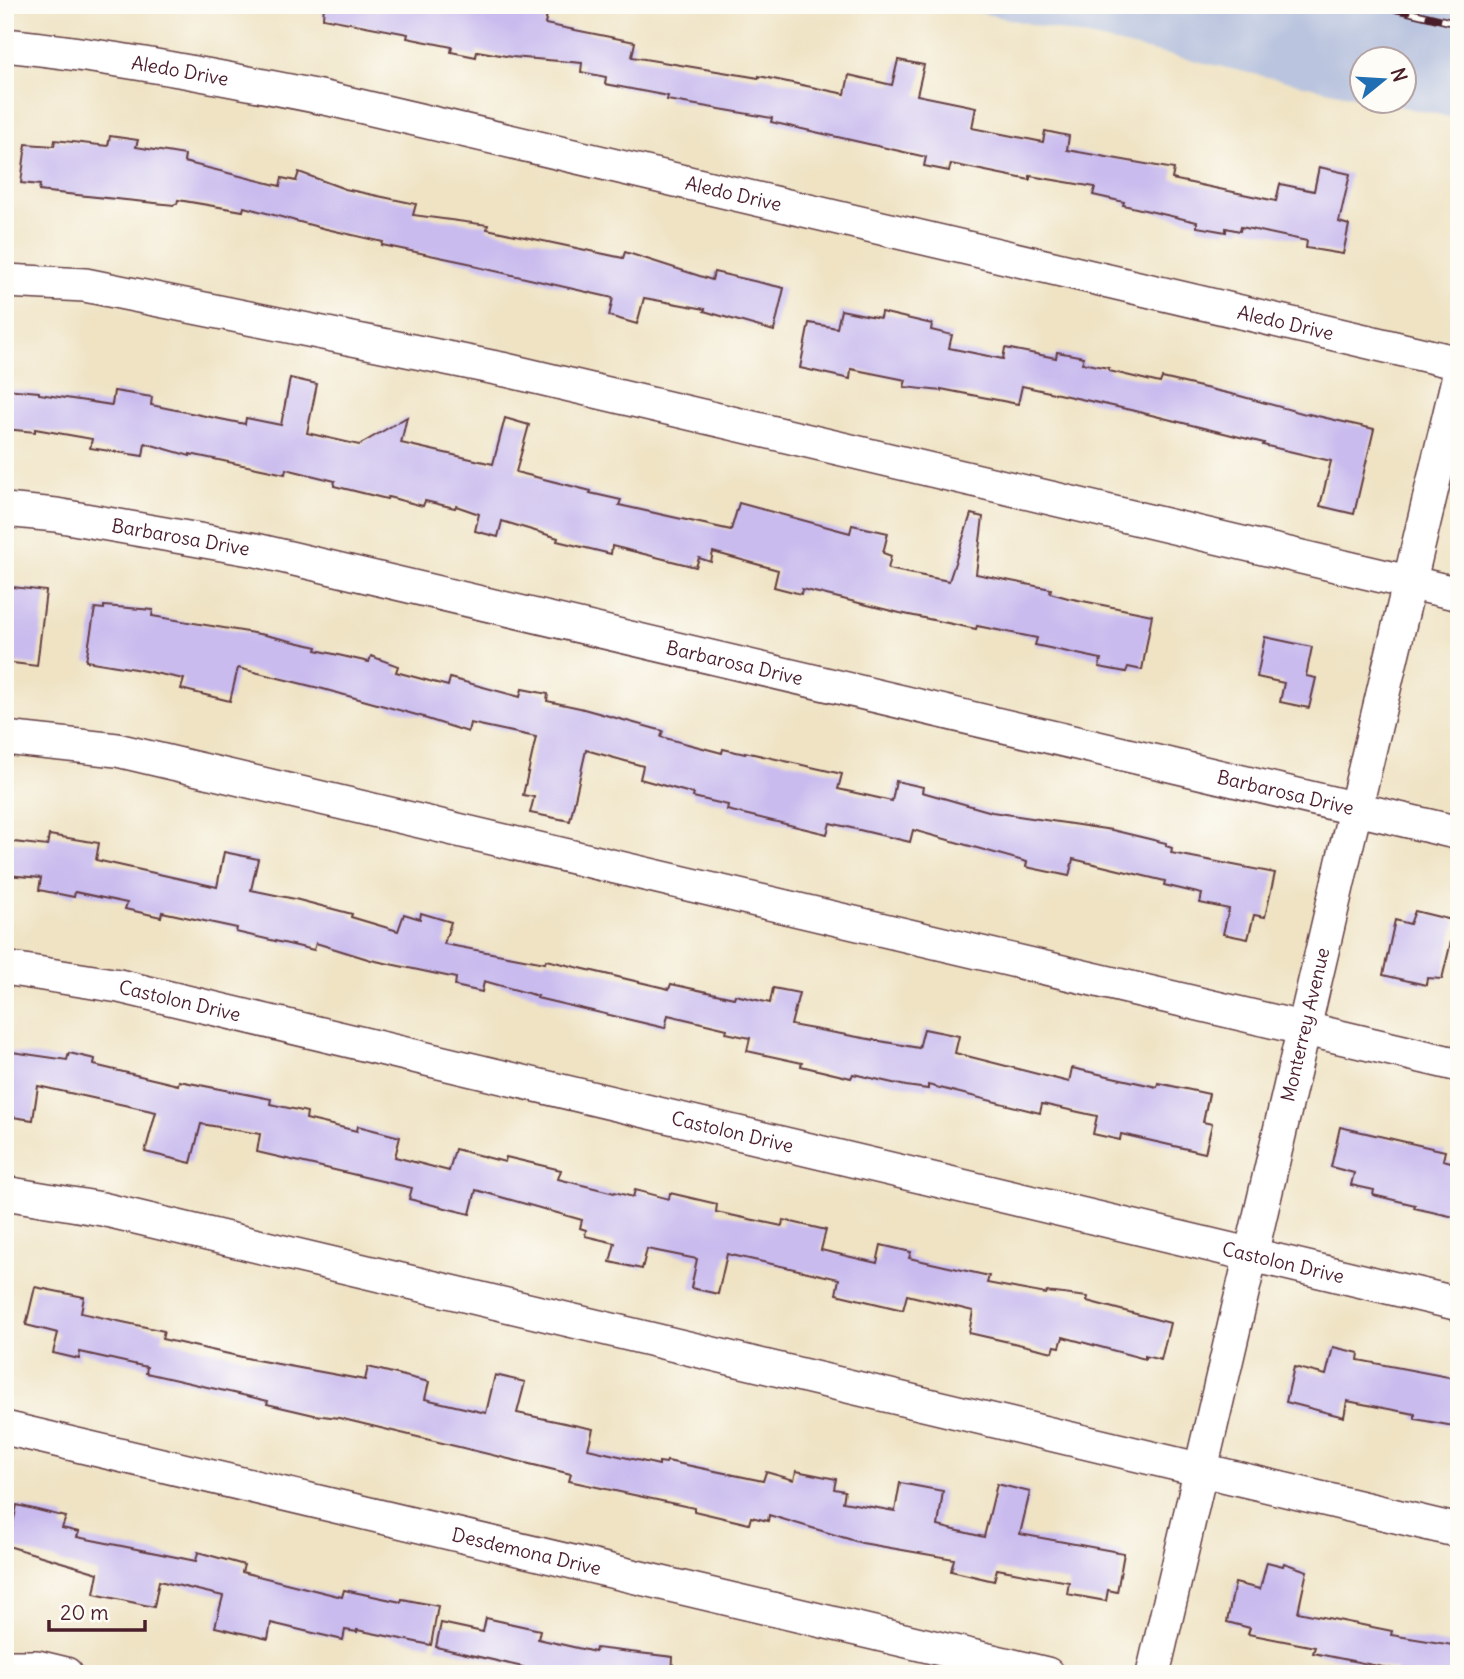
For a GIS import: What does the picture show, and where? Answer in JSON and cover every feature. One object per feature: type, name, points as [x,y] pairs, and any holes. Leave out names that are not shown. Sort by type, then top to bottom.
[{"type":"street","name":"Aledo Drive","points":[[5,45],[184,70],[325,99],[1459,363]]},
{"type":"street","points":[[5,281],[85,285],[506,370],[1459,594]]},
{"type":"street","name":"Monterrey Avenue","points":[[1153,1674],[1459,376]]},
{"type":"street","name":"Barbarosa Drive","points":[[5,510],[56,514],[256,550],[1459,833]]},
{"type":"street","points":[[5,738],[117,750],[1459,1065]]},
{"type":"street","name":"Castolon Drive","points":[[5,968],[119,986],[1459,1304]]},
{"type":"street","points":[[5,1193],[102,1209],[1459,1531]]},
{"type":"street","name":"Desdemona Drive","points":[[5,1428],[1047,1674]]},
{"type":"street","points":[[5,1667],[37,1667],[66,1674]]},
{"type":"shaded area","points":[[945,5],[1459,5],[1459,119],[1418,110],[1418,46],[1348,46],[1348,95]]},
{"type":"building","points":[[324,5],[549,5],[545,24],[635,42],[632,57],[759,76],[845,94],[849,75],[892,85],[898,60],[924,65],[917,95],[976,107],[972,128],[1043,142],[1045,131],[1069,136],[1067,150],[1174,169],[1172,179],[1276,201],[1280,184],[1314,191],[1319,167],[1350,174],[1339,222],[1349,225],[1343,254],[1306,248],[1307,241],[1241,227],[1240,231],[1226,228],[1226,232],[1197,227],[1197,222],[1123,205],[1124,202],[1093,195],[1095,187],[1030,176],[1030,180],[951,164],[949,171],[924,166],[926,157],[771,122],[772,118],[667,100],[668,96],[605,84],[606,77],[581,72],[582,63],[477,51],[476,57],[451,52],[452,47],[407,38],[408,34],[323,18]]},
{"type":"building","points":[[110,136],[138,140],[136,147],[185,155],[184,162],[280,186],[282,178],[296,181],[299,172],[345,189],[416,204],[413,215],[488,225],[487,229],[623,258],[625,252],[712,280],[714,272],[784,288],[774,331],[704,311],[705,309],[644,298],[637,324],[609,316],[613,298],[382,245],[383,242],[244,207],[243,211],[178,200],[174,205],[39,191],[40,185],[21,183],[26,144],[54,146],[55,140],[108,146]]},
{"type":"building","points":[[841,310],[880,318],[881,312],[932,324],[931,330],[952,335],[949,348],[1003,359],[1005,348],[1056,358],[1057,352],[1084,357],[1082,363],[1109,368],[1109,371],[1160,383],[1162,378],[1374,429],[1354,514],[1320,506],[1331,461],[1263,445],[1264,443],[1022,386],[1018,404],[941,389],[904,387],[906,380],[851,369],[850,379],[800,368],[809,323],[837,328]]},
{"type":"building","points":[[290,378],[317,384],[307,433],[359,445],[407,417],[401,443],[493,464],[505,418],[529,425],[516,472],[621,500],[619,505],[731,530],[739,503],[850,533],[852,525],[888,533],[883,553],[891,556],[888,569],[949,581],[971,514],[983,517],[976,574],[1051,589],[1050,593],[1068,598],[1152,615],[1142,670],[1128,667],[1126,672],[1099,667],[1101,659],[1035,645],[1037,638],[977,626],[976,629],[802,589],[801,594],[774,587],[778,570],[713,552],[711,562],[699,558],[696,567],[612,546],[611,554],[557,541],[558,538],[502,521],[498,537],[475,531],[479,514],[456,506],[455,508],[425,501],[423,506],[388,497],[387,499],[334,486],[335,481],[286,469],[285,474],[190,456],[145,443],[143,456],[90,448],[92,439],[35,429],[35,432],[5,429],[5,389],[112,405],[114,391],[152,397],[151,405],[245,424],[246,418],[281,425]]},
{"type":"building","points":[[5,586],[46,591],[37,666],[5,662]]},
{"type":"building","points":[[104,606],[153,610],[152,616],[265,635],[369,662],[371,656],[398,666],[396,672],[448,686],[450,678],[520,697],[522,689],[548,694],[547,701],[663,731],[661,737],[722,753],[723,749],[745,752],[842,774],[838,789],[892,801],[896,781],[923,787],[922,792],[992,812],[1112,830],[1166,843],[1166,846],[1172,848],[1171,853],[1275,873],[1265,917],[1254,915],[1248,939],[1223,934],[1229,909],[1200,903],[1202,894],[1164,885],[1165,881],[1073,859],[1069,876],[1026,867],[1027,862],[913,830],[910,842],[830,823],[827,834],[727,810],[728,805],[693,797],[694,794],[640,779],[643,766],[586,750],[570,821],[530,813],[534,797],[523,795],[536,737],[470,723],[468,732],[424,717],[238,668],[230,701],[181,689],[184,679],[86,661],[95,608],[104,609]]},
{"type":"building","points":[[1265,637],[1312,647],[1306,676],[1316,678],[1309,708],[1280,702],[1284,683],[1257,677]]},
{"type":"building","points":[[49,835],[99,843],[96,860],[217,887],[224,852],[258,859],[251,890],[352,914],[351,917],[398,931],[404,914],[420,919],[421,913],[451,922],[444,944],[545,963],[546,960],[669,989],[671,984],[770,1003],[773,988],[799,993],[791,1025],[919,1048],[924,1029],[959,1036],[955,1053],[1069,1082],[1072,1068],[1157,1087],[1158,1083],[1209,1094],[1203,1122],[1212,1124],[1205,1153],[1121,1134],[1120,1140],[1093,1134],[1097,1116],[1042,1104],[1040,1113],[928,1085],[928,1089],[906,1086],[853,1074],[851,1078],[801,1066],[802,1063],[747,1051],[750,1038],[726,1033],[727,1029],[668,1015],[665,1028],[537,998],[538,996],[484,981],[482,992],[455,986],[456,978],[371,960],[316,943],[314,950],[236,932],[237,928],[162,912],[161,917],[125,909],[127,903],[75,892],[74,897],[39,890],[41,878],[7,875],[5,841],[47,846]]},
{"type":"building","points":[[1415,911],[1456,921],[1442,979],[1427,978],[1426,985],[1383,975],[1395,920],[1410,924]]},
{"type":"building","points":[[5,1051],[67,1060],[69,1053],[95,1059],[94,1065],[178,1085],[179,1081],[271,1099],[270,1104],[307,1112],[306,1119],[357,1131],[358,1126],[400,1137],[395,1157],[449,1171],[455,1149],[505,1162],[506,1157],[561,1170],[558,1179],[614,1193],[633,1197],[635,1190],[669,1199],[670,1193],[717,1204],[716,1212],[782,1226],[783,1220],[826,1230],[821,1250],[877,1263],[881,1245],[911,1252],[909,1258],[989,1276],[987,1283],[1046,1294],[1088,1297],[1087,1301],[1170,1323],[1161,1360],[1145,1356],[1145,1359],[1063,1337],[1060,1347],[1055,1346],[1053,1352],[969,1333],[973,1311],[907,1295],[903,1310],[836,1294],[839,1279],[727,1254],[718,1294],[691,1288],[697,1259],[647,1249],[642,1269],[610,1262],[615,1243],[585,1236],[586,1230],[580,1228],[582,1220],[476,1190],[470,1214],[409,1199],[412,1188],[257,1152],[260,1134],[201,1124],[191,1163],[145,1152],[156,1112],[38,1086],[33,1120],[5,1116]]},
{"type":"building","points":[[1340,1127],[1445,1151],[1443,1160],[1459,1164],[1459,1218],[1414,1208],[1415,1205],[1373,1195],[1374,1190],[1351,1185],[1354,1173],[1331,1167]]},
{"type":"building","points":[[35,1287],[84,1297],[81,1313],[164,1331],[162,1339],[365,1380],[368,1367],[429,1382],[425,1399],[486,1413],[495,1375],[525,1382],[517,1413],[593,1429],[588,1449],[659,1465],[659,1462],[667,1461],[763,1481],[766,1472],[794,1480],[796,1471],[836,1479],[834,1489],[845,1491],[843,1502],[895,1511],[900,1483],[943,1491],[938,1526],[984,1537],[997,1484],[1030,1492],[1020,1534],[1124,1553],[1117,1592],[1108,1590],[1106,1601],[1067,1594],[1069,1582],[997,1569],[994,1581],[951,1571],[954,1559],[862,1543],[769,1515],[768,1521],[751,1517],[749,1524],[694,1511],[694,1508],[569,1481],[571,1474],[339,1418],[267,1404],[268,1401],[146,1373],[147,1367],[80,1352],[79,1359],[53,1353],[58,1333],[26,1325]]},
{"type":"building","points":[[1333,1347],[1359,1353],[1358,1360],[1459,1379],[1459,1427],[1415,1419],[1415,1414],[1347,1401],[1344,1417],[1286,1402],[1294,1367],[1326,1375]]},
{"type":"building","points":[[17,1505],[66,1517],[62,1528],[79,1532],[77,1537],[196,1561],[198,1552],[244,1565],[242,1572],[342,1597],[344,1590],[401,1602],[402,1599],[438,1606],[431,1645],[357,1630],[345,1630],[343,1640],[271,1623],[268,1639],[215,1627],[223,1596],[159,1581],[154,1607],[94,1594],[98,1573],[8,1546]]},
{"type":"building","points":[[1267,1562],[1283,1566],[1284,1563],[1307,1571],[1298,1612],[1392,1631],[1391,1635],[1459,1646],[1459,1674],[1397,1674],[1398,1670],[1313,1653],[1315,1647],[1248,1634],[1250,1628],[1227,1622],[1235,1583],[1260,1589]]},
{"type":"building","points":[[486,1618],[540,1630],[538,1639],[595,1652],[596,1648],[673,1657],[672,1674],[522,1674],[523,1667],[436,1647],[441,1623],[483,1632]]},
{"type":"railway","points":[[1379,5],[1459,24]]}]
